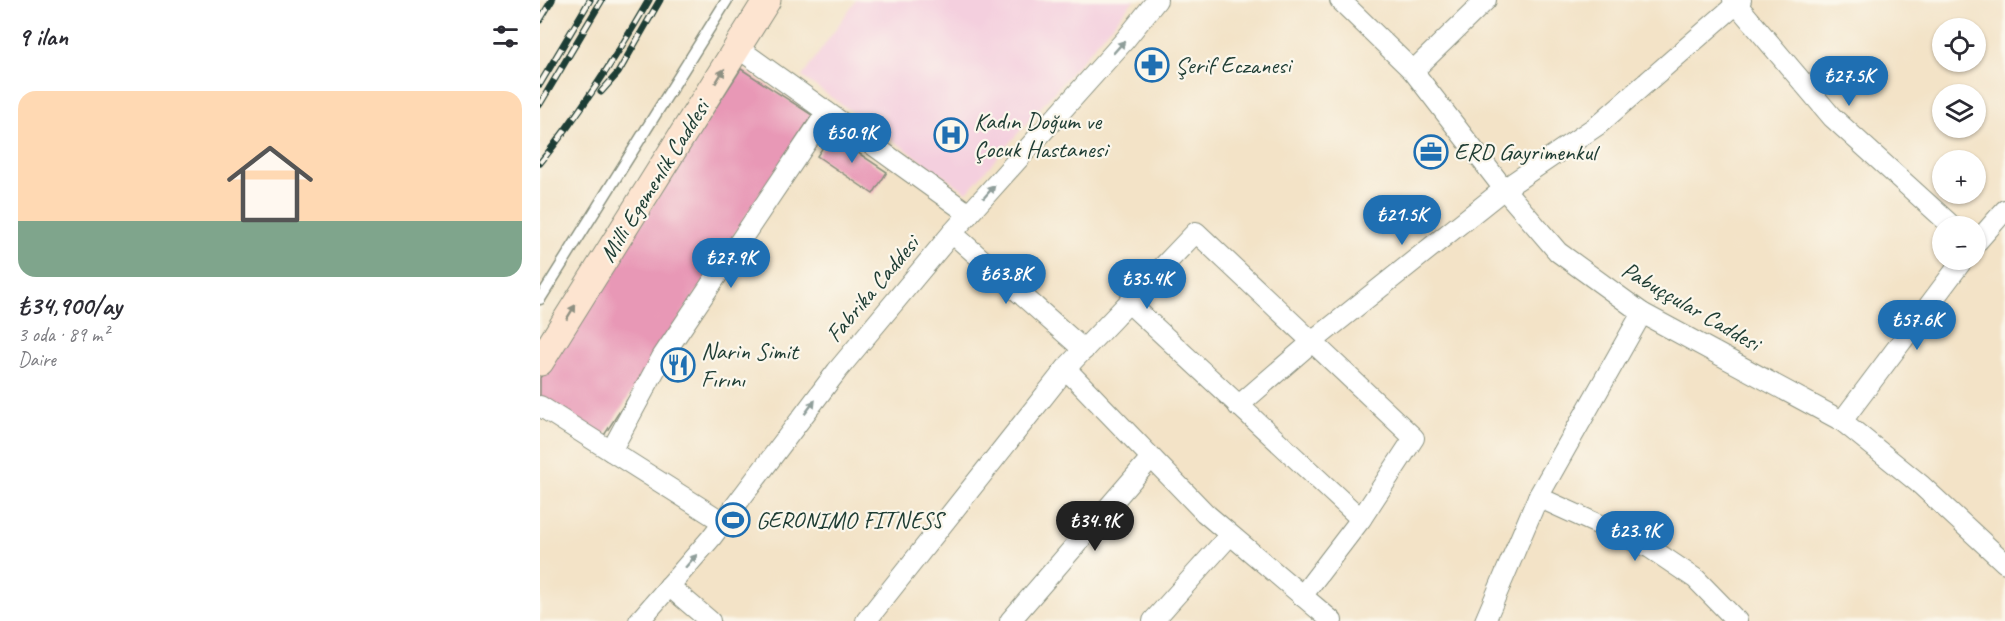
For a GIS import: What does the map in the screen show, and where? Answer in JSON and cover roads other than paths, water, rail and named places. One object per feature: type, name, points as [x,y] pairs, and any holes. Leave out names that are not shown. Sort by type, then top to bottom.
[{"type":"main road","name":"Milli Egemenlik Caddesi","points":[[540,362],[767,0]]},
{"type":"street","name":"Fabrika Caddesi","points":[[639,621],[723,522],[837,371],[952,233],[1125,40],[1157,0]]},
{"type":"street","name":"Pabuççular Caddesi","points":[[1340,0],[1413,70],[1504,189],[1557,252],[1642,313],[1842,421],[1921,485],[2005,563]]},
{"type":"street","points":[[1413,70],[1486,0]]},
{"type":"street","points":[[1238,406],[1312,342],[1504,189],[1598,125],[1737,2],[1832,117],[1941,216]]},
{"type":"street","points":[[738,48],[969,214]]},
{"type":"street","points":[[611,451],[662,357],[827,112]]},
{"type":"street","points":[[1986,232],[2005,210]]},
{"type":"street","points":[[866,621],[1066,369],[1196,232],[1414,438],[1306,608]]},
{"type":"street","points":[[952,233],[1084,350]]},
{"type":"street","points":[[1842,421],[1955,270]]},
{"type":"street","points":[[1129,303],[1361,519]]},
{"type":"street","points":[[1485,621],[1538,497],[1642,313]]},
{"type":"street","points":[[1066,369],[1205,513],[1306,608],[1332,621]]},
{"type":"street","points":[[540,406],[723,522]]},
{"type":"street","points":[[1010,621],[1151,458]]},
{"type":"street","points":[[1538,497],[1650,548],[1696,579],[1737,621]]},
{"type":"street","points":[[1153,621],[1230,535]]},
{"type":"street","points":[[669,586],[710,621]]},
{"type":"lane","points":[[540,299],[728,0]]},
{"type":"railway","points":[[540,20],[552,0]]},
{"type":"railway","points":[[540,84],[590,0]]},
{"type":"railway","points":[[540,104],[602,0]]},
{"type":"railway","points":[[540,163],[598,84],[649,0]]},
{"type":"railway","points":[[601,92],[618,73],[660,0]]},
{"type":"place","name":"Şerif Eczanesi","points":[[1152,65]]},
{"type":"place","name":"Kadın Doğum ve Çocuk Hastanesi","points":[[951,135]]},
{"type":"place","name":"ERD Gayrimenkul","points":[[1431,152]]},
{"type":"place","name":"Narin Simit Fırını","points":[[678,365]]},
{"type":"place","name":"GERONIMO FITNESS","points":[[733,520]]}]
